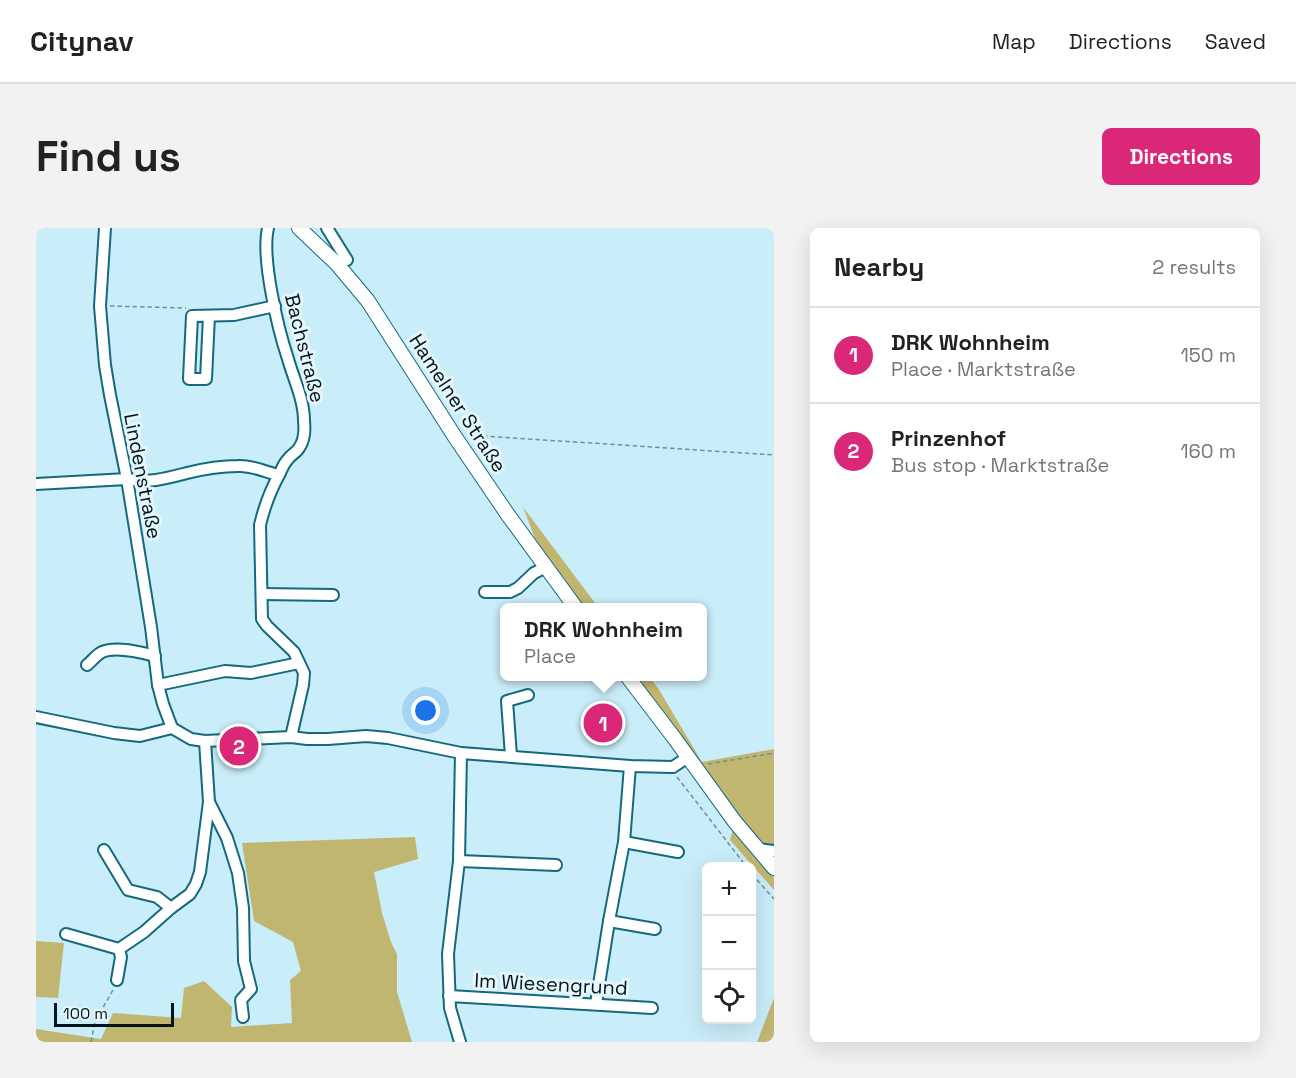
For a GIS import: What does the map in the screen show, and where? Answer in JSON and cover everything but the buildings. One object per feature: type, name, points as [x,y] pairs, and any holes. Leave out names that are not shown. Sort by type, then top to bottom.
[{"type":"main road","name":"Hamelner Straße","points":[[299,228],[337,264],[368,301],[455,437],[572,603]]},
{"type":"main road","points":[[631,681],[735,822],[774,868]]},
{"type":"street","name":"Lindenstraße","points":[[105,228],[100,306],[110,396],[127,479],[158,685],[163,704],[176,730]]},
{"type":"street","name":"Bachstraße","points":[[268,228],[267,262],[275,306],[288,359],[299,391],[304,420],[303,441],[278,475],[260,525],[262,620],[294,652],[299,663]]},
{"type":"street","points":[[327,228],[347,260]]},
{"type":"street","points":[[209,316],[206,379],[189,379],[192,316],[234,315],[275,306]]},
{"type":"street","points":[[36,484],[127,479],[164,480],[189,472],[241,465],[278,475]]},
{"type":"street","points":[[485,592],[510,592],[518,588],[534,573],[546,567]]},
{"type":"street","points":[[262,594],[333,595]]},
{"type":"street","points":[[87,665],[99,653],[105,651],[124,650],[155,656]]},
{"type":"street","points":[[158,685],[225,671],[251,673],[299,663],[304,673],[303,685],[291,737]]},
{"type":"street","points":[[511,756],[507,701],[528,695]]},
{"type":"street","points":[[36,717],[140,736],[176,730],[191,739],[206,741],[366,736],[388,738],[461,753],[630,766],[673,767],[692,762]]},
{"type":"street","points":[[119,949],[144,932],[190,894],[196,884],[200,872],[209,802],[206,741]]},
{"type":"street","points":[[460,1042],[450,1008],[448,954],[459,861],[461,753]]},
{"type":"street","points":[[596,1004],[624,842],[630,766]]},
{"type":"street","points":[[209,802],[227,838],[238,873],[243,908],[244,961],[251,989],[241,1000],[243,1017]]},
{"type":"street","points":[[624,842],[678,852]]},
{"type":"street","points":[[757,849],[774,851]]},
{"type":"street","points":[[104,850],[128,890],[157,897],[171,908]]},
{"type":"street","points":[[459,861],[556,865]]},
{"type":"street","points":[[609,921],[655,929]]},
{"type":"street","points":[[66,933],[119,949]]},
{"type":"street","points":[[117,980],[121,957],[119,949]]},
{"type":"street","name":"Im Wiesengrund","points":[[449,996],[652,1008]]},
{"type":"path","points":[[100,306],[186,308],[192,316]]},
{"type":"path","points":[[455,437],[468,435],[774,455]]},
{"type":"path","points":[[692,762],[774,753]]},
{"type":"path","points":[[673,767],[677,777],[742,862]]},
{"type":"path","points":[[756,879],[774,899]]},
{"type":"path","points":[[91,1042],[96,1022],[113,993],[117,980]]},
{"type":"shaded area","points":[[523,507],[595,603],[573,603],[546,567]]},
{"type":"shaded area","points":[[630,681],[652,681],[702,762],[774,749],[774,890],[756,870],[756,862],[749,862],[730,840],[735,822]]},
{"type":"shaded area","points":[[415,837],[418,859],[374,872],[382,913],[397,954],[397,992],[412,1042],[36,1042],[36,1029],[101,1039],[113,1013],[181,1018],[184,988],[204,981],[232,1007],[231,1027],[292,1023],[290,980],[301,971],[293,942],[254,921],[242,843]]},
{"type":"shaded area","points":[[36,941],[64,943],[58,998],[36,997]]},
{"type":"shaded area","points":[[774,998],[774,1042],[757,1042]]},
{"type":"place","name":"DRK Wohnheim","points":[[603,723]]},
{"type":"place","name":"Prinzenhof","points":[[239,746]]}]
